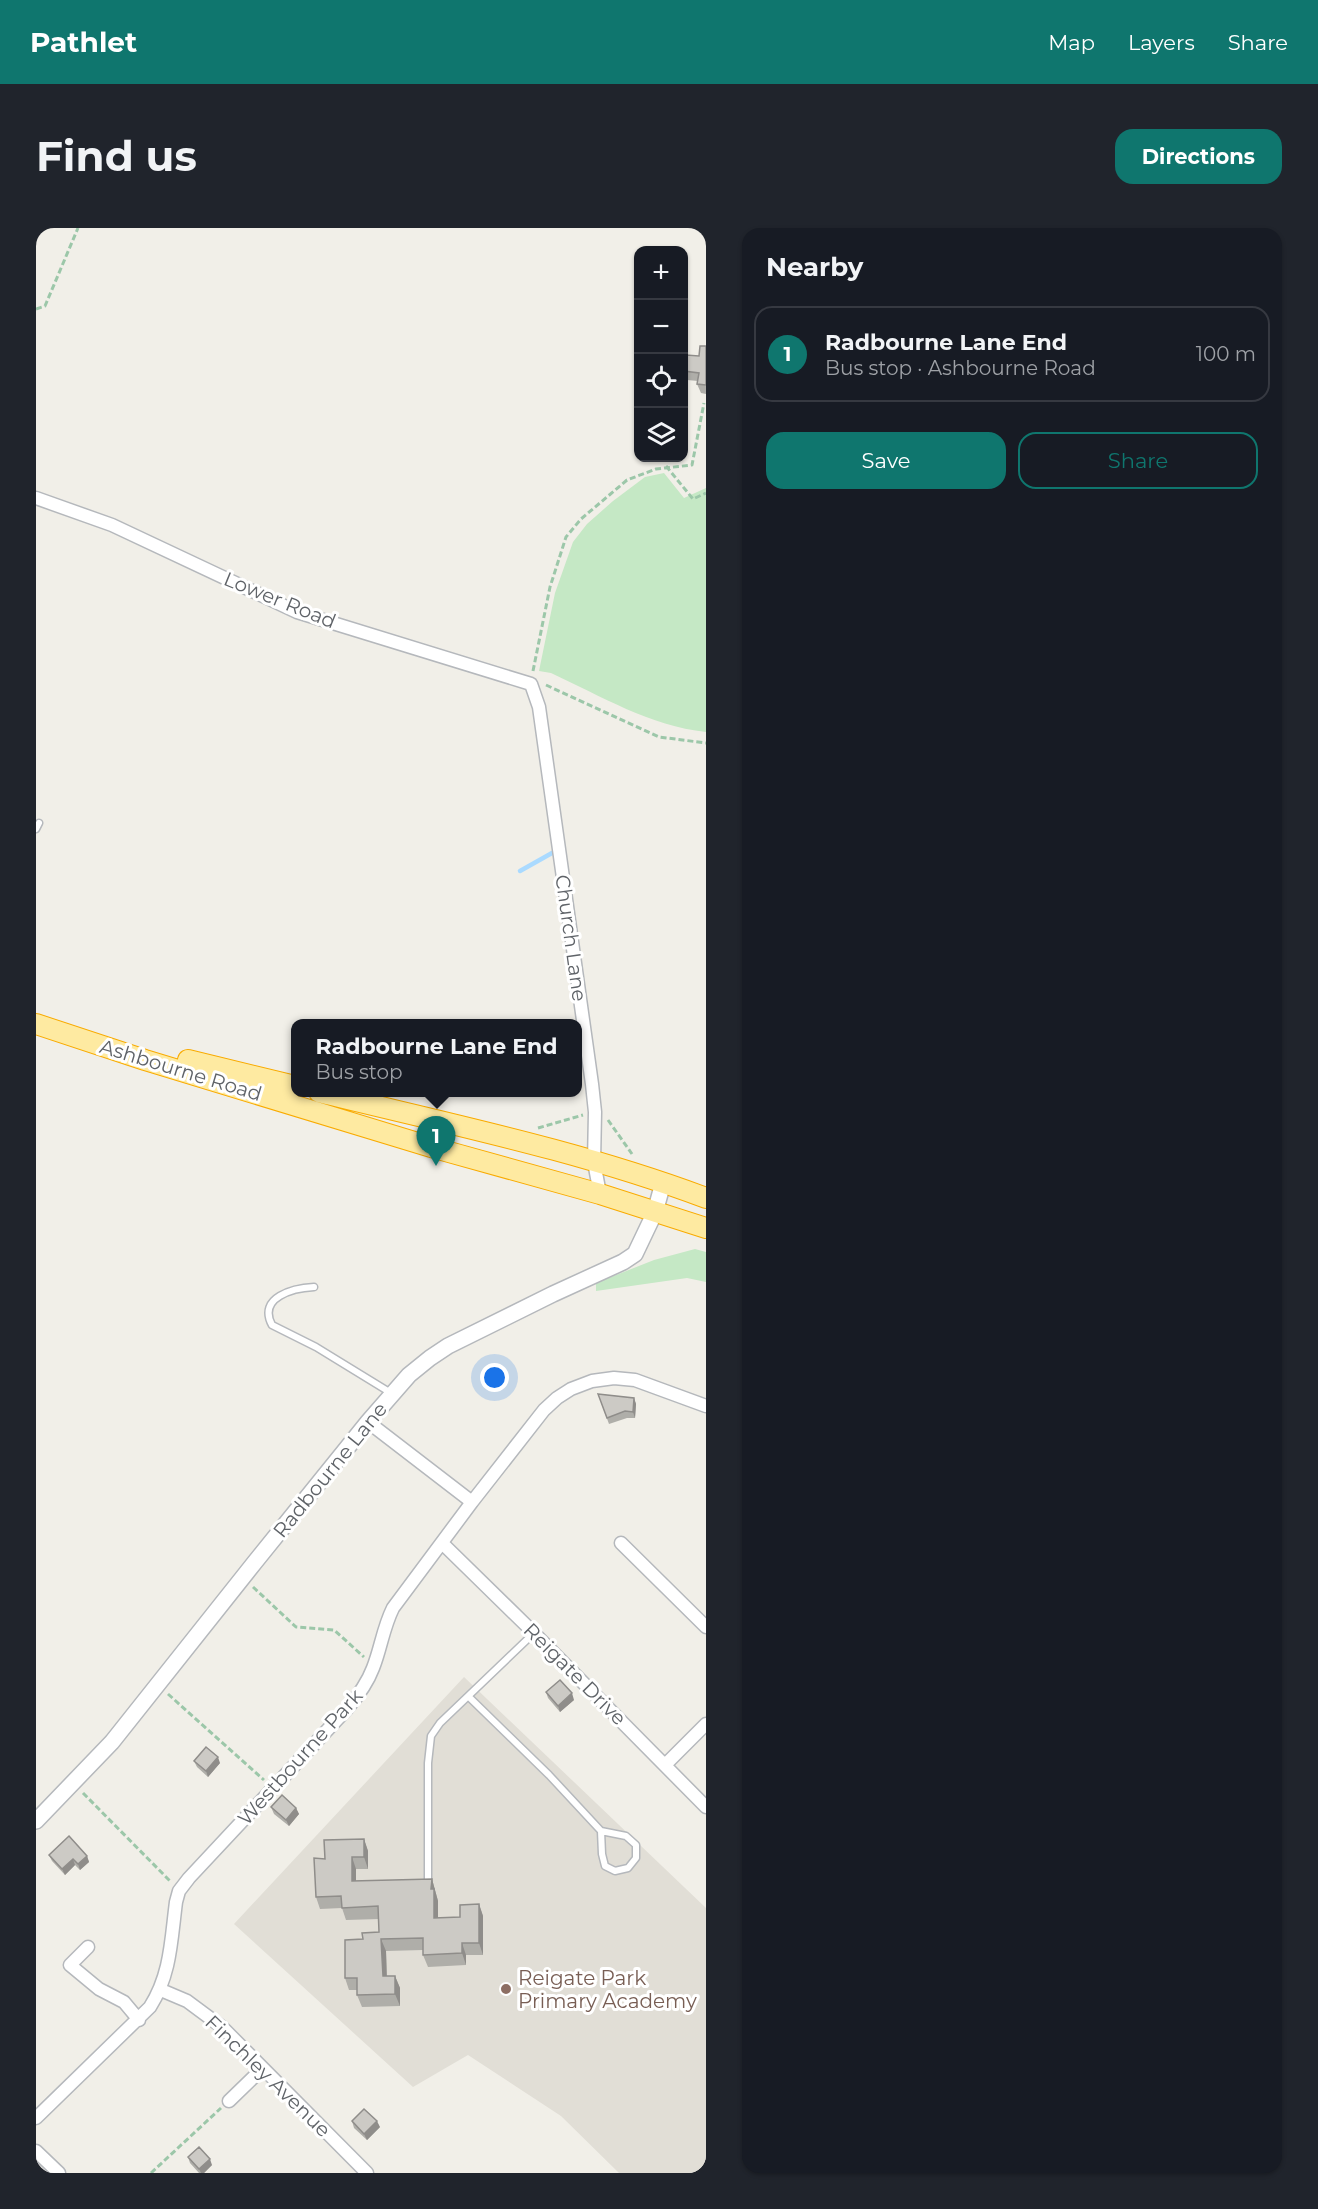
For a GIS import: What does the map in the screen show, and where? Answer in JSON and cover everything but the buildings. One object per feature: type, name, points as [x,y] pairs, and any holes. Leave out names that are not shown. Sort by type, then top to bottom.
[{"type":"highway","name":"Ashbourne Road","points":[[36,1024],[291,1085]]},
{"type":"highway","name":"Ashbourne Road","points":[[36,1024],[145,1060],[420,1144],[600,1194],[706,1228]]},
{"type":"highway","points":[[340,1097],[515,1140],[594,1162],[706,1198]]},
{"type":"street","name":"Lower Road","points":[[36,498],[112,525],[297,612],[531,684]]},
{"type":"street","name":"Church Lane","points":[[531,684],[539,707],[592,1084],[595,1112],[594,1162],[600,1194]]},
{"type":"street","name":"Radbourne Lane","points":[[36,1821],[112,1742],[368,1422],[419,1366],[448,1346],[635,1254],[655,1212],[663,1183]]},
{"type":"street","name":"Westbourne Park","points":[[36,2118],[150,2007],[161,1990],[166,1973],[179,1891],[348,1709],[365,1686],[374,1667],[385,1624],[393,1608],[544,1410],[572,1389],[592,1381],[614,1378],[635,1380],[706,1406]]},
{"type":"street","points":[[368,1422],[472,1502]]},
{"type":"street","name":"Reigate Drive","points":[[442,1543],[706,1807]]},
{"type":"street","points":[[621,1543],[706,1627]]},
{"type":"street","points":[[665,1765],[706,1724]]},
{"type":"street","points":[[88,1947],[70,1965],[99,1989],[124,2002],[139,2020]]},
{"type":"street","name":"Finchley Avenue","points":[[161,1990],[188,2001],[222,2027],[360,2171]]},
{"type":"street","points":[[229,2101],[262,2069]]},
{"type":"street","points":[[36,2151],[58,2173]]},
{"type":"lane","points":[[314,1287],[289,1291],[279,1297],[270,1307],[272,1325],[316,1347],[392,1394]]},
{"type":"lane","points":[[428,1884],[428,1763],[431,1736],[440,1723],[534,1633]]},
{"type":"lane","points":[[469,1697],[549,1775],[601,1831],[626,1836],[636,1845],[636,1858],[628,1868],[615,1871],[605,1866],[601,1831]]},
{"type":"path","points":[[36,309],[45,306],[78,228]]},
{"type":"path","points":[[704,403],[692,465],[666,466],[627,480],[581,519],[566,537],[550,587],[531,684],[548,685],[659,737],[706,743]]},
{"type":"path","points":[[666,466],[693,499],[706,493]]},
{"type":"path","points":[[243,1578],[296,1627],[334,1630],[374,1667]]},
{"type":"path","points":[[158,1685],[273,1788]]},
{"type":"path","points":[[74,1783],[179,1891]]},
{"type":"path","points":[[151,2173],[229,2101]]},
{"type":"shaded area","name":"Reigate Park Primary Academy","points":[[464,1677],[706,1908],[706,2173],[619,2173],[561,2116],[468,2055],[413,2087],[234,1924]]},
{"type":"green space","points":[[664,473],[684,498],[706,488],[706,732],[685,729],[646,717],[551,673],[539,671],[555,593],[573,542],[587,524],[613,501],[645,477]]},
{"type":"green space","points":[[695,1249],[706,1252],[706,1282],[687,1278],[596,1291],[596,1283],[654,1260]]},
{"type":"waterway","points":[[520,871],[552,853]]},
{"type":"place","name":"Radbourne Lane End","points":[[436,1166]]},
{"type":"place","name":"Reigate Park Primary Academy","points":[[506,1989]]}]
